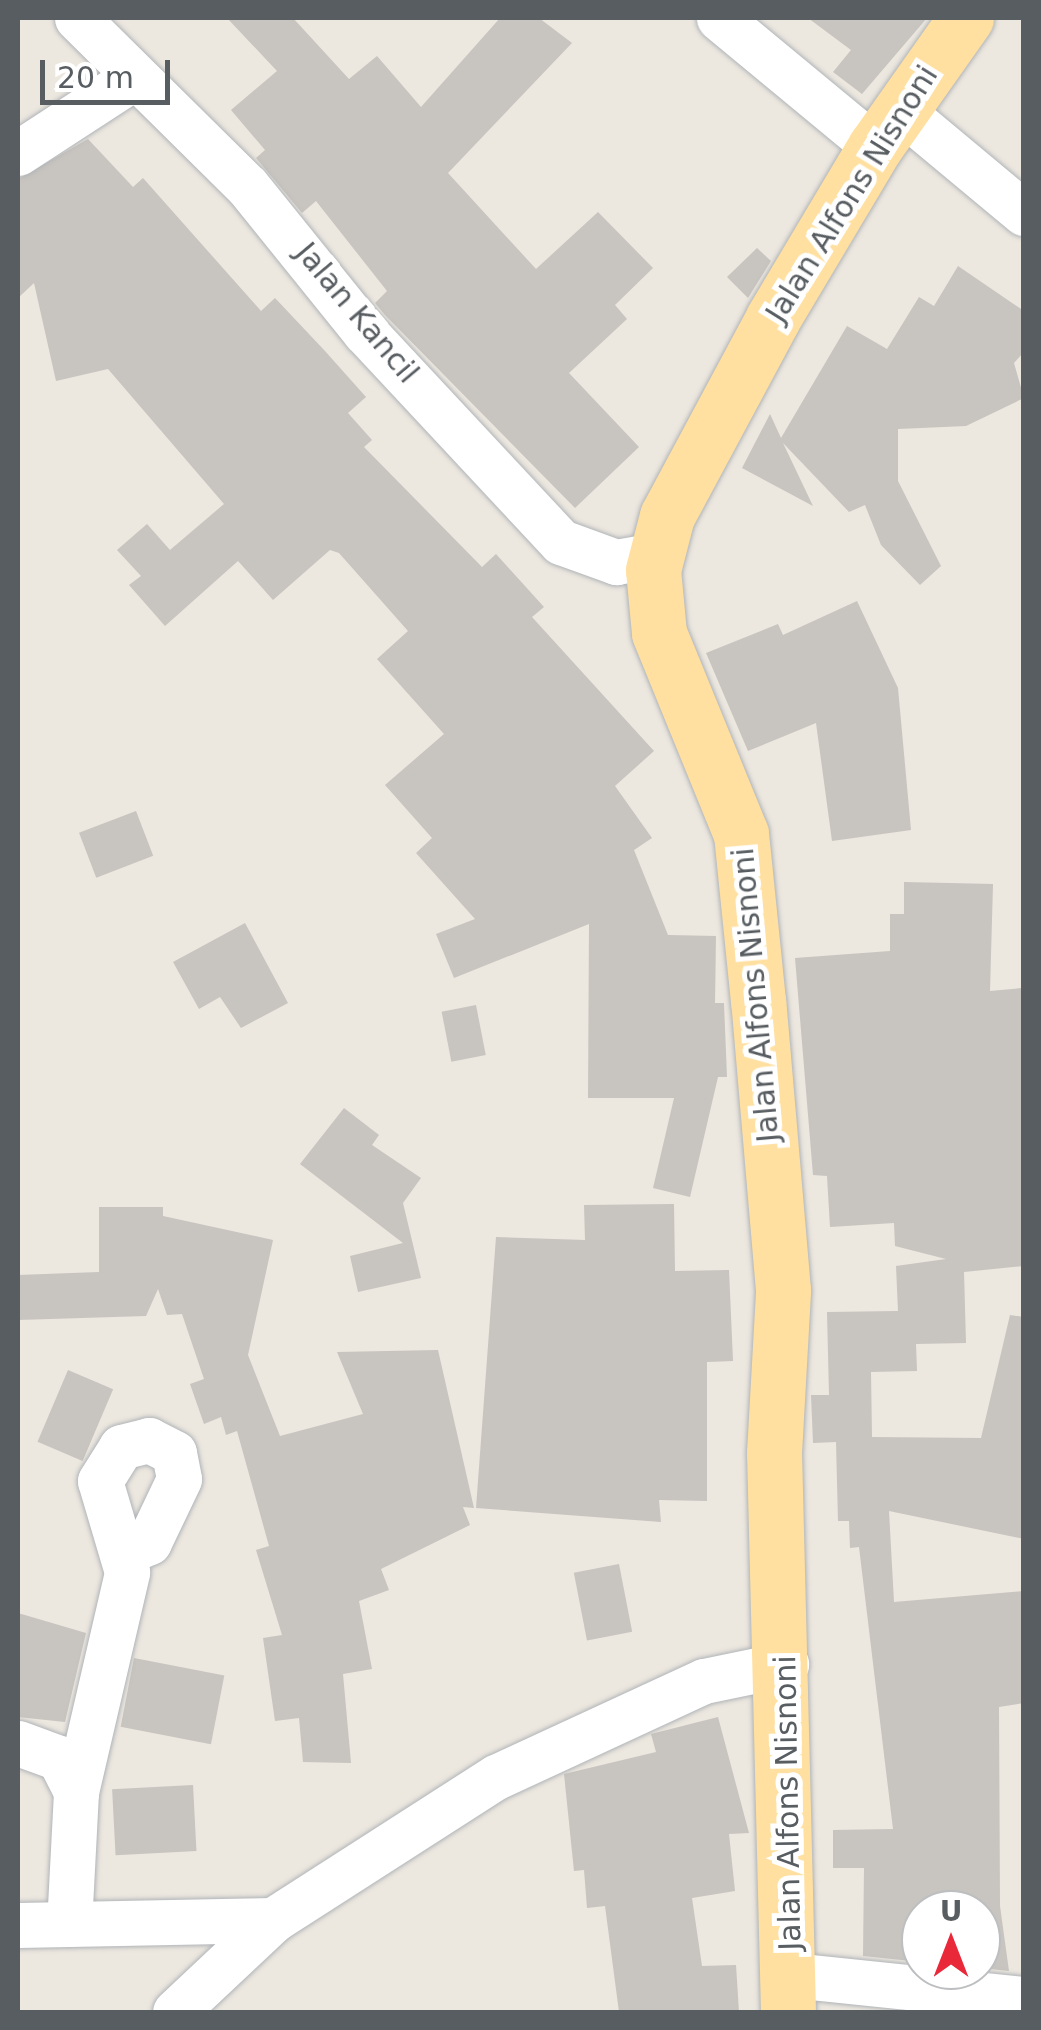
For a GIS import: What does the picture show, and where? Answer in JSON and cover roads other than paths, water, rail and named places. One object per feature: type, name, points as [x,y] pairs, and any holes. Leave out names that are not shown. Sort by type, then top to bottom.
[{"type":"main road","name":"Jalan Alfons Nisnoni","points":[[790,1994],[786,1664],[774,1453],[784,1290],[741,834],[660,633],[656,554],[694,461],[887,128],[966,18]]},
{"type":"street","name":"Jalan Kancil","points":[[77,18],[130,80],[247,186],[365,332],[561,542],[616,562],[656,554]]},
{"type":"street","points":[[719,18],[1024,212]]},
{"type":"street","points":[[18,153],[130,80]]},
{"type":"street","points":[[69,1924],[76,1792],[106,1680],[124,1552]]},
{"type":"street","points":[[175,2012],[273,1920],[452,1803],[590,1730],[704,1681],[786,1664]]},
{"type":"street","points":[[18,1743],[59,1758],[76,1792]]},
{"type":"street","points":[[18,1925],[273,1920]]},
{"type":"street","points":[[790,1994],[1024,1999]]}]
